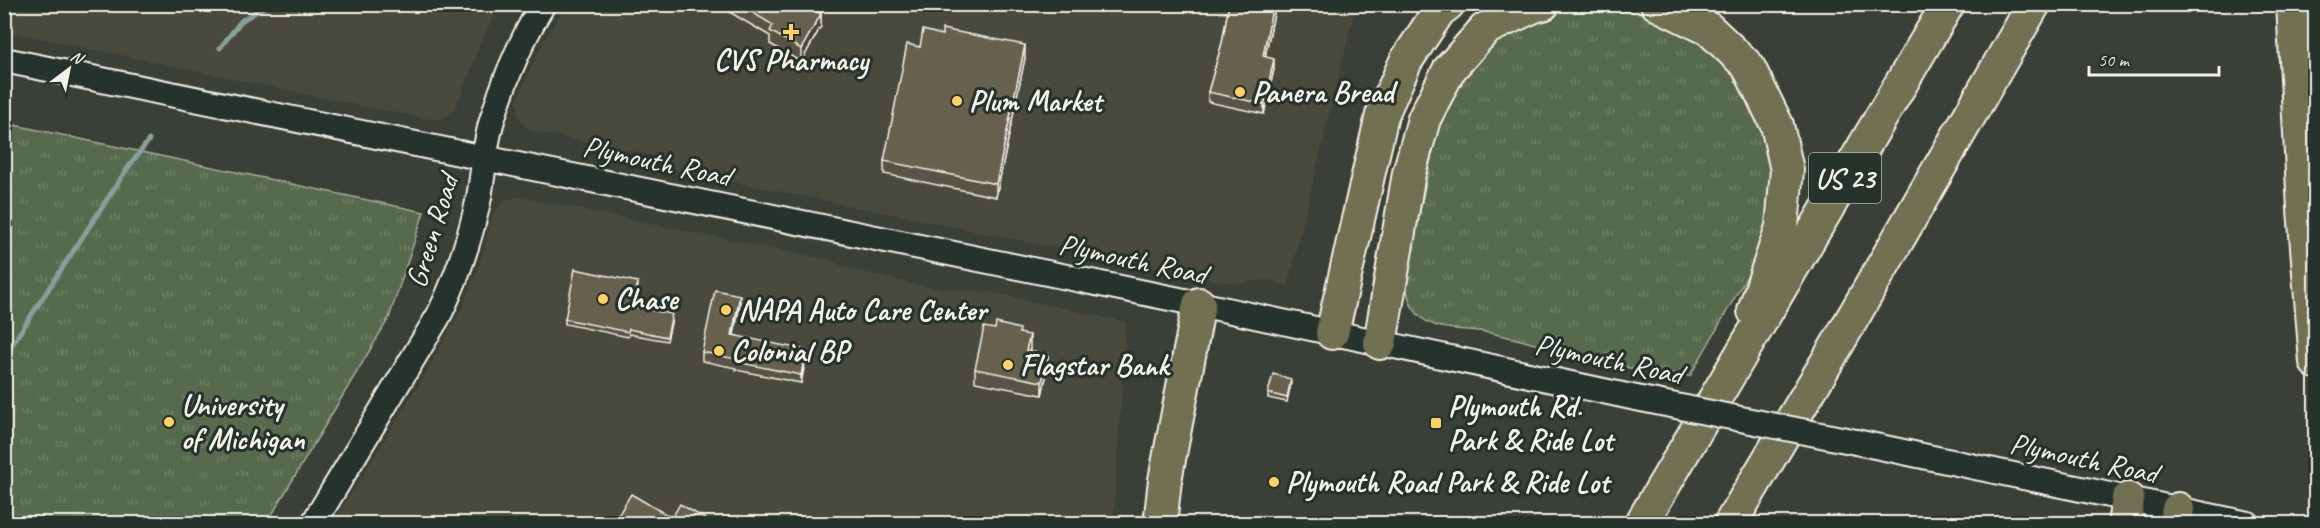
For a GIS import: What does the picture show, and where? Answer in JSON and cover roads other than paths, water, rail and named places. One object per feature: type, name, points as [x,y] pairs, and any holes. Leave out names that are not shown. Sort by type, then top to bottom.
[{"type":"highway","points":[[1332,333],[1382,114],[1406,61],[1439,11],[1448,4]]},
{"type":"highway","points":[[1380,343],[1409,173],[1424,118],[1449,70],[1485,29],[1543,4]]},
{"type":"highway","points":[[1658,4],[1709,29],[1748,66],[1777,125],[1787,170],[1782,227],[1765,273],[1743,352]]},
{"type":"highway","name":"US 23","points":[[1641,524],[1948,4]]},
{"type":"highway","name":"US 23","points":[[1730,524],[1837,345],[2034,4]]},
{"type":"highway","points":[[2293,4],[2304,209],[2316,362]]},
{"type":"highway","points":[[1160,524],[1165,480],[1199,304]]},
{"type":"highway","points":[[1748,524],[1837,345]]},
{"type":"main road","name":"Green Road","points":[[313,524],[439,315],[454,283],[467,248],[492,119],[507,78],[543,4]]},
{"type":"main road","name":"Plymouth Road","points":[[4,60],[1199,304],[1636,398],[1856,442],[2126,511],[2248,524]]},
{"type":"waterway","points":[[220,48],[241,21],[269,4]]},
{"type":"waterway","points":[[4,357],[127,169],[149,140]]},
{"type":"place","name":"CVS Pharmacy","points":[[791,32]]},
{"type":"place","name":"Panera Bread","points":[[1240,92]]},
{"type":"place","name":"Plum Market","points":[[957,101]]},
{"type":"place","name":"Chase","points":[[603,299]]},
{"type":"place","name":"NAPA Auto Care Center","points":[[726,310]]},
{"type":"place","name":"Colonial BP","points":[[719,351]]},
{"type":"place","name":"Flagstar Bank","points":[[1008,365]]},
{"type":"place","name":"University of Michigan","points":[[169,422]]},
{"type":"place","name":"Plymouth Rd. Park & Ride Lot","points":[[1436,423]]},
{"type":"place","name":"Plymouth Road Park & Ride Lot","points":[[1274,482]]}]
